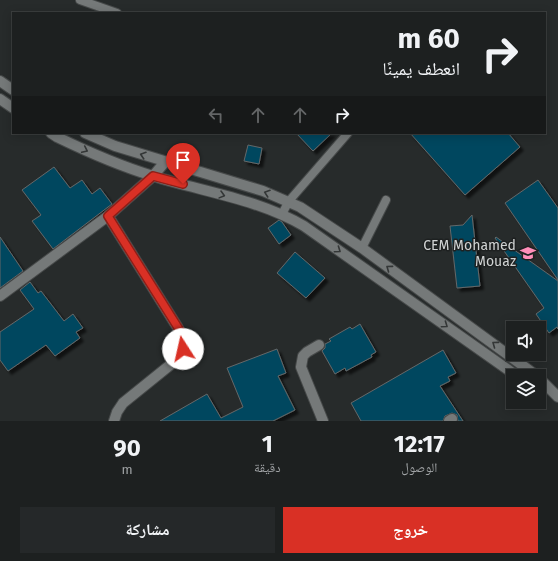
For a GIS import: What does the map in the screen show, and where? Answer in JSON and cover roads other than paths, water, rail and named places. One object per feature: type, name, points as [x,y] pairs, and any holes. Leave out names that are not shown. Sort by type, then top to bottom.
[{"type":"street","points":[[0,81],[12,89]]},
{"type":"street","points":[[0,99],[12,107]]},
{"type":"street","points":[[52,134],[107,160],[153,176],[258,205],[282,214],[304,226],[507,369]]},
{"type":"street","points":[[87,134],[115,146],[263,191],[289,201],[314,214],[527,369]]},
{"type":"street","points":[[0,296],[108,216],[153,176],[165,162]]},
{"type":"street","points":[[108,216],[182,334],[184,342],[180,356],[123,403],[117,412],[114,421]]},
{"type":"street","points":[[319,345],[303,356],[301,367],[323,421]]},
{"type":"street","points":[[546,386],[558,397]]},
{"type":"lane","points":[[80,0],[114,12]]},
{"type":"lane","points":[[282,214],[289,201],[347,134]]},
{"type":"lane","points":[[362,248],[386,200]]},
{"type":"place","name":"CEM Mohamed Mouaz","points":[[528,253]]}]
